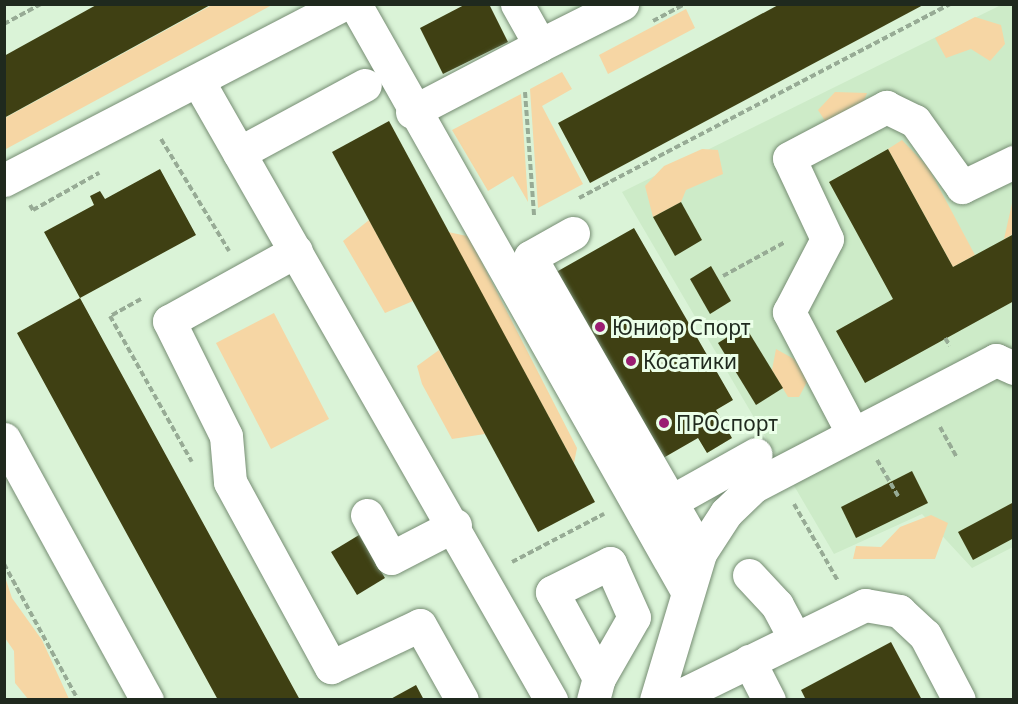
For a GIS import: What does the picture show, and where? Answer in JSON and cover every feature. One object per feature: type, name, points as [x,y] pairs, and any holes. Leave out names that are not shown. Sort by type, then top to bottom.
[{"type":"lane","points":[[4,180],[344,4]]},
{"type":"lane","points":[[355,4],[412,112],[687,591]]},
{"type":"lane","points":[[517,4],[531,50]]},
{"type":"lane","points":[[412,112],[622,4]]},
{"type":"lane","points":[[198,81],[497,598],[551,699]]},
{"type":"lane","points":[[239,153],[365,85]]},
{"type":"lane","points":[[853,434],[789,312],[827,239],[789,158],[886,107],[915,121],[962,187],[1014,162]]},
{"type":"lane","points":[[573,233],[530,257],[700,553]]},
{"type":"lane","points":[[296,251],[169,321],[226,436],[230,482],[331,667],[420,625],[462,699]]},
{"type":"lane","points":[[675,698],[687,591],[700,553],[726,513],[754,486],[996,360],[1014,368]]},
{"type":"lane","points":[[4,439],[147,699]]},
{"type":"lane","points":[[670,502],[756,454]]},
{"type":"lane","points":[[367,515],[391,558],[455,525]]},
{"type":"lane","points":[[749,575],[777,605],[795,639]]},
{"type":"lane","points":[[675,698],[865,605],[899,611],[925,636],[959,699]]},
{"type":"lane","points":[[748,661],[769,699]]},
{"type":"path","points":[[4,24],[41,4]]},
{"type":"path","points":[[574,201],[950,4]]},
{"type":"path","points":[[530,257],[535,221],[531,50]]},
{"type":"path","points":[[163,137],[245,279]]},
{"type":"path","points":[[723,276],[820,223]]},
{"type":"path","points":[[497,598],[502,568],[634,498]]},
{"type":"path","points":[[4,564],[78,699]]},
{"type":"shaded area","points":[[212,5],[272,5],[6,149],[5,118]]},
{"type":"shaded area","points":[[1001,5],[1013,5],[1013,547],[972,568],[922,514],[834,554],[622,192]]},
{"type":"shaded area","points":[[686,9],[695,28],[608,74],[599,55]]},
{"type":"shaded area","points":[[975,17],[1001,25],[1005,44],[990,61],[971,49],[946,58],[935,38]]},
{"type":"shaded area","points":[[562,72],[572,89],[542,106],[583,184],[538,208],[530,89]]},
{"type":"shaded area","points":[[835,92],[867,93],[859,113],[829,127],[818,110]]},
{"type":"shaded area","points":[[521,94],[528,202],[513,176],[488,191],[452,130]]},
{"type":"shaded area","points":[[902,140],[928,167],[975,255],[953,267],[888,149]]},
{"type":"shaded area","points":[[702,149],[718,150],[723,174],[686,190],[681,202],[653,217],[645,186],[664,166]]},
{"type":"shaded area","points":[[1013,199],[1013,234],[1004,239]]},
{"type":"shaded area","points":[[369,220],[413,301],[385,313],[343,241]]},
{"type":"shaded area","points":[[448,232],[467,236],[478,255],[577,448],[574,463]]},
{"type":"shaded area","points":[[274,313],[329,419],[271,449],[216,343]]},
{"type":"shaded area","points":[[776,349],[794,359],[808,380],[799,397],[788,397],[772,370]]},
{"type":"shaded area","points":[[439,350],[485,434],[452,439],[422,384],[417,366]]},
{"type":"shaded area","points":[[931,515],[948,523],[935,559],[853,559],[856,546],[881,547],[900,527]]},
{"type":"shaded area","points":[[4,574],[12,598],[42,640],[69,699],[28,699],[15,683],[14,651],[5,638]]},
{"type":"building","points":[[98,4],[212,4],[4,118],[4,56]]},
{"type":"building","points":[[466,4],[489,4],[508,42],[443,74],[420,28]]},
{"type":"building","points":[[780,4],[925,4],[590,183],[558,123]]},
{"type":"building","points":[[389,121],[595,502],[538,532],[332,152]]},
{"type":"building","points":[[888,149],[953,267],[1014,234],[1014,301],[865,383],[836,331],[893,299],[829,182]]},
{"type":"building","points":[[160,169],[196,235],[80,298],[44,232],[94,205],[90,196],[100,191],[105,199]]},
{"type":"building","points":[[681,202],[702,240],[675,256],[653,217]]},
{"type":"building","points":[[634,228],[733,400],[716,410],[732,438],[707,453],[698,438],[658,461],[551,275]]},
{"type":"building","points":[[711,266],[731,301],[710,314],[690,279]]},
{"type":"building","points":[[80,298],[300,700],[218,700],[128,536],[17,333]]},
{"type":"building","points":[[745,326],[783,388],[756,405],[718,343]]},
{"type":"building","points":[[912,471],[928,503],[856,538],[841,507]]},
{"type":"building","points":[[1014,502],[1014,538],[973,560],[958,532]]},
{"type":"building","points":[[359,535],[385,578],[357,595],[331,552]]},
{"type":"building","points":[[891,642],[922,700],[806,700],[801,690]]},
{"type":"building","points":[[416,685],[424,700],[389,700],[396,696]]},
{"type":"place","name":"Юниор Спорт","points":[[600,327]]},
{"type":"place","name":"Косатики","points":[[631,361]]},
{"type":"place","name":"ПРОспорт","points":[[664,423]]}]
